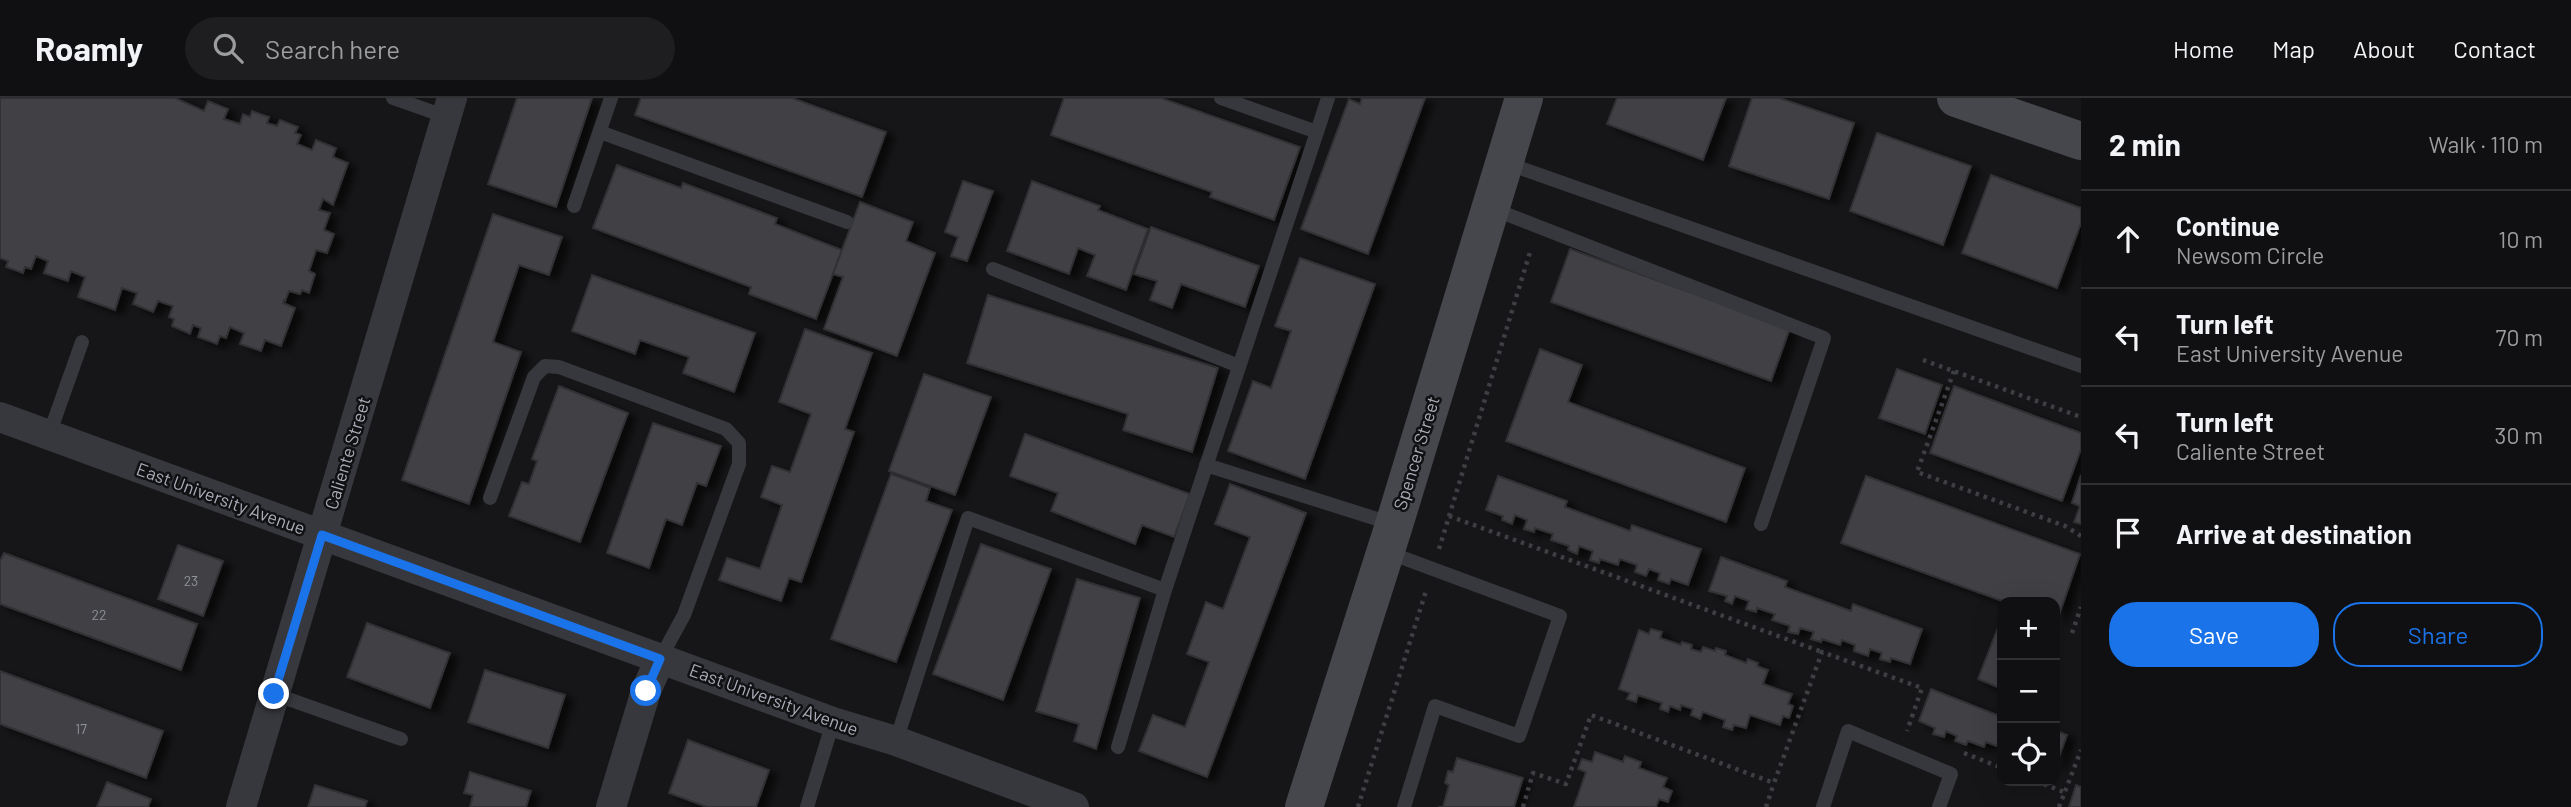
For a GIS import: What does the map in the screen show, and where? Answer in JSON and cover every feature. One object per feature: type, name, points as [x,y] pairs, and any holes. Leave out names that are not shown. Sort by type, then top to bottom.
[{"type":"street","name":"Spencer Street","points":[[1304,807],[1390,538],[1524,98]]},
{"type":"street","points":[[1956,98],[1997,104],[2081,141]]},
{"type":"street","name":"Caliente Street","points":[[241,807],[449,108]]},
{"type":"street","name":"East University Avenue","points":[[0,417],[833,722],[896,741],[1074,807]]},
{"type":"street","points":[[611,807],[646,691],[660,659]]},
{"type":"lane","points":[[393,98],[449,108]]},
{"type":"lane","points":[[573,206],[611,98]]},
{"type":"lane","points":[[1221,98],[1317,132]]},
{"type":"lane","points":[[1118,747],[1164,590],[1328,98]]},
{"type":"lane","points":[[600,132],[847,222]]},
{"type":"lane","points":[[1505,163],[2081,366]]},
{"type":"lane","points":[[1491,209],[1825,338],[1760,524]]},
{"type":"lane","points":[[993,268],[1240,366]]},
{"type":"lane","points":[[49,435],[82,342]]},
{"type":"lane","points":[[490,498],[534,377],[545,366],[559,367],[726,429],[740,443],[739,464],[684,615],[660,659]]},
{"type":"lane","points":[[1206,465],[1390,538],[1433,568],[1560,616],[1518,736],[1435,706],[1404,807]]},
{"type":"lane","points":[[896,741],[968,518],[1164,590]]},
{"type":"lane","points":[[274,694],[401,739]]},
{"type":"lane","points":[[807,807],[833,722]]},
{"type":"lane","points":[[1823,807],[1848,732],[1951,774],[1939,807]]},
{"type":"path","points":[[1358,807],[1538,227]]},
{"type":"path","points":[[1923,360],[2081,417]]},
{"type":"path","points":[[1954,371],[1917,472],[2065,526],[2081,536]]},
{"type":"path","points":[[1449,516],[1922,688],[1906,731],[1919,735]]},
{"type":"path","points":[[2072,632],[2081,607]]},
{"type":"path","points":[[1766,807],[1822,652]]},
{"type":"path","points":[[1524,807],[1533,773],[1566,784],[1591,715],[1774,783]]},
{"type":"path","points":[[1954,749],[1997,766]]},
{"type":"path","points":[[2059,807],[2081,750]]},
{"type":"path","points":[[2049,786],[2064,792]]},
{"type":"building","points":[[0,98],[175,98],[204,111],[208,101],[228,109],[224,119],[240,124],[243,114],[250,117],[252,111],[269,117],[267,123],[277,126],[280,120],[298,127],[295,133],[301,135],[297,144],[312,150],[316,140],[336,148],[333,157],[348,163],[333,205],[323,199],[319,210],[330,213],[324,230],[334,234],[327,253],[316,250],[309,271],[315,274],[309,293],[302,290],[300,294],[289,291],[284,300],[283,303],[295,308],[281,346],[265,340],[261,351],[240,344],[244,333],[230,327],[226,338],[220,336],[217,344],[198,337],[201,328],[193,325],[190,334],[172,326],[174,319],[169,317],[173,306],[158,301],[153,312],[133,304],[137,293],[122,288],[115,310],[78,297],[85,277],[71,271],[68,281],[44,273],[48,261],[36,256],[31,269],[25,267],[23,273],[6,267],[8,261],[0,258]]},
{"type":"building","points":[[517,98],[592,98],[556,207],[488,184]]},
{"type":"building","points":[[641,98],[792,98],[886,132],[862,197],[635,115]]},
{"type":"building","points":[[1064,98],[1161,98],[1300,147],[1274,220],[1210,197],[1212,192],[1051,135]]},
{"type":"building","points":[[1362,98],[1425,98],[1368,254],[1301,229],[1349,99],[1360,104]]},
{"type":"building","points":[[1617,98],[1726,98],[1703,160],[1607,124]]},
{"type":"building","points":[[1752,98],[1779,98],[1854,123],[1829,199],[1729,166]]},
{"type":"building","points":[[1877,133],[1971,166],[1943,245],[1850,211]]},
{"type":"building","points":[[617,165],[681,188],[683,183],[777,218],[775,224],[842,250],[816,319],[749,294],[751,287],[593,228]]},
{"type":"building","points":[[1991,175],[2081,208],[2081,223],[2057,288],[1962,253]]},
{"type":"building","points":[[963,181],[993,191],[967,261],[951,256],[958,237],[945,232]]},
{"type":"building","points":[[1032,181],[1100,206],[1098,210],[1148,229],[1126,290],[1087,276],[1095,255],[1078,248],[1069,274],[1007,251]]},
{"type":"building","points":[[860,202],[913,222],[906,241],[935,253],[897,356],[824,329],[843,277],[833,274]]},
{"type":"building","points":[[493,214],[562,237],[549,275],[519,265],[493,342],[521,352],[469,504],[402,480]]},
{"type":"building","points":[[1151,227],[1259,266],[1245,307],[1181,284],[1172,308],[1150,300],[1157,281],[1134,274]]},
{"type":"building","points":[[1570,249],[1790,328],[1771,381],[1551,302]]},
{"type":"building","points":[[1300,258],[1375,284],[1305,479],[1228,451],[1253,381],[1271,388],[1291,331],[1275,326]]},
{"type":"building","points":[[592,275],[755,333],[734,392],[683,373],[689,357],[640,340],[635,354],[572,331]]},
{"type":"building","points":[[988,295],[1218,368],[1192,452],[1123,430],[1128,414],[967,363]]},
{"type":"building","points":[[805,329],[872,353],[845,429],[854,432],[801,582],[789,578],[781,601],[719,580],[727,558],[760,569],[782,505],[761,497],[772,466],[790,472],[811,414],[779,402]]},
{"type":"building","points":[[1540,349],[1582,365],[1568,402],[1745,468],[1726,522],[1506,441]]},
{"type":"building","points":[[1897,369],[1942,385],[1925,434],[1879,418]]},
{"type":"building","points":[[924,374],[991,397],[955,495],[889,471]]},
{"type":"building","points":[[559,386],[628,413],[580,542],[509,516],[522,482],[529,484],[537,461],[532,459]]},
{"type":"building","points":[[1954,386],[2081,433],[2081,449],[2062,501],[1930,453]]},
{"type":"building","points":[[653,423],[721,446],[706,486],[697,483],[682,525],[666,519],[649,568],[607,553]]},
{"type":"building","points":[[1025,434],[1190,494],[1174,537],[1142,525],[1135,544],[1051,511],[1058,493],[1010,476]]},
{"type":"building","points":[[891,474],[930,488],[926,501],[952,510],[896,662],[831,639]]},
{"type":"building","points":[[2081,475],[2081,524],[2074,522],[2080,506],[2072,503]]},
{"type":"building","points":[[1498,476],[1567,501],[1565,507],[1630,531],[1632,525],[1701,549],[1688,585],[1671,579],[1669,584],[1658,580],[1660,573],[1649,569],[1646,576],[1635,572],[1637,565],[1620,559],[1618,565],[1600,559],[1599,563],[1590,560],[1593,551],[1579,546],[1577,554],[1568,550],[1569,546],[1551,540],[1553,534],[1535,528],[1534,532],[1524,529],[1527,520],[1515,515],[1512,524],[1502,520],[1503,516],[1486,510]]},
{"type":"building","points":[[1866,476],[2080,554],[2060,612],[2060,597],[1997,597],[1997,599],[1841,543]]},
{"type":"building","points":[[1230,484],[1306,513],[1207,777],[1139,751],[1153,715],[1185,727],[1209,662],[1187,654],[1206,602],[1223,609],[1250,537],[1215,524]]},
{"type":"building","points":[[981,544],[1051,569],[1003,700],[933,674]]},
{"type":"building","points":[[178,545],[223,561],[203,616],[158,599]]},
{"type":"building","points":[[4,553],[197,624],[181,670],[0,604],[0,561]]},
{"type":"building","points":[[1721,557],[1787,581],[1785,587],[1851,611],[1853,604],[1922,629],[1910,664],[1891,658],[1890,662],[1880,659],[1882,653],[1870,649],[1868,656],[1854,651],[1855,645],[1842,640],[1840,645],[1822,639],[1821,642],[1811,639],[1814,632],[1800,628],[1798,634],[1788,632],[1790,626],[1772,620],[1775,614],[1757,608],[1756,612],[1746,609],[1749,601],[1735,596],[1732,604],[1725,601],[1727,596],[1709,591]]},
{"type":"building","points":[[1077,579],[1140,598],[1096,749],[1074,741],[1079,724],[1036,711]]},
{"type":"building","points":[[367,623],[450,653],[430,708],[347,677]]},
{"type":"building","points":[[1651,629],[1662,632],[1660,638],[1681,645],[1682,642],[1692,645],[1691,649],[1701,652],[1703,647],[1715,651],[1716,648],[1726,651],[1725,655],[1746,663],[1748,659],[1758,663],[1757,666],[1768,670],[1763,684],[1792,694],[1788,704],[1793,706],[1789,718],[1783,716],[1780,725],[1750,715],[1746,728],[1734,725],[1732,730],[1723,727],[1725,720],[1703,712],[1700,719],[1691,715],[1693,709],[1681,705],[1680,710],[1670,706],[1668,712],[1660,709],[1662,703],[1638,695],[1636,702],[1627,699],[1630,693],[1619,689],[1639,630],[1649,634]]},
{"type":"building","points":[[1997,630],[1997,687],[1978,679]]},
{"type":"building","points":[[485,670],[565,695],[548,748],[468,722]]},
{"type":"building","points":[[0,671],[163,731],[146,778],[0,724]]},
{"type":"building","points":[[1931,689],[1997,715],[1997,746],[1986,742],[1984,747],[1968,741],[1966,745],[1955,741],[1957,736],[1946,731],[1944,737],[1933,734],[1935,728],[1919,721]]},
{"type":"building","points":[[2060,732],[2067,735],[2060,754]]},
{"type":"building","points":[[688,740],[769,770],[756,807],[707,807],[669,793]]},
{"type":"building","points":[[1595,752],[1623,762],[1625,756],[1641,762],[1639,768],[1667,778],[1663,787],[1672,791],[1668,802],[1659,799],[1656,807],[1574,807],[1586,772],[1578,769],[1582,759],[1592,762]]},
{"type":"building","points":[[1457,758],[1523,778],[1514,807],[1443,807],[1449,785],[1445,783],[1448,771],[1453,772]]},
{"type":"building","points":[[470,772],[531,791],[526,807],[470,807],[473,795],[464,793]]},
{"type":"building","points":[[107,782],[151,799],[148,807],[97,807]]},
{"type":"building","points":[[315,785],[367,801],[365,807],[308,807]]},
{"type":"building","points":[[2076,785],[2081,787],[2081,807],[2069,807]]},
{"type":"route","points":[[274,694],[322,535],[660,659],[646,691]]}]
